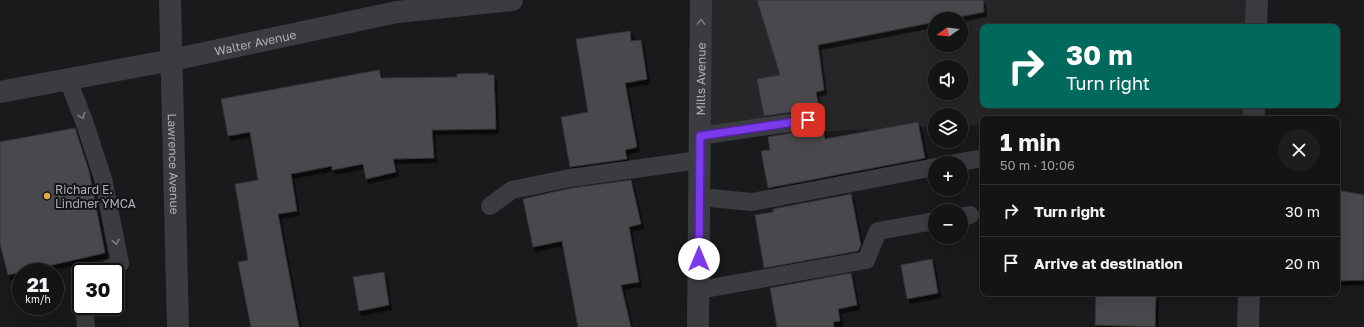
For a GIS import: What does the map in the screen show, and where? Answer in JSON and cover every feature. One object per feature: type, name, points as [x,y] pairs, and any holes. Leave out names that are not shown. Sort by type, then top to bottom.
[{"type":"street","name":"Lawrence Avenue","points":[[170,0],[178,327]]},
{"type":"street","name":"Walter Avenue","points":[[0,92],[172,60],[397,12],[512,0]]},
{"type":"street","name":"Mills Avenue","points":[[698,327],[701,0]]},
{"type":"street","points":[[1256,24],[1257,0]]},
{"type":"street","points":[[1248,327],[1249,296]]},
{"type":"lane","points":[[68,80],[84,121],[103,179],[120,263]]},
{"type":"lane","points":[[700,136],[808,120]]},
{"type":"lane","points":[[968,161],[978,159]]},
{"type":"lane","points":[[490,206],[512,190],[570,178],[699,160]]},
{"type":"lane","points":[[700,197],[752,202],[928,168]]},
{"type":"lane","points":[[699,290],[866,260],[878,232],[928,222]]},
{"type":"lane","points":[[85,315],[86,327]]},
{"type":"shaded area","points":[[701,0],[1257,0],[1256,24],[980,24],[980,108],[1254,108],[1254,116],[980,116],[980,125],[968,126],[968,108],[928,108],[928,127],[700,136]]},
{"type":"building","points":[[757,0],[983,0],[984,12],[968,15],[968,12],[928,12],[928,23],[818,45],[824,90],[816,92],[825,139],[918,122],[925,158],[768,188],[761,151],[770,150],[768,137],[810,130],[815,128],[818,123],[816,113],[811,110],[764,116],[757,79],[780,75]]},
{"type":"building","points":[[630,31],[631,41],[641,40],[647,79],[625,83],[637,147],[625,150],[627,159],[570,167],[561,117],[588,112],[576,39]]},
{"type":"building","points":[[379,70],[381,78],[457,77],[457,74],[488,73],[488,75],[494,75],[496,129],[432,130],[434,158],[393,159],[396,172],[366,179],[363,164],[332,170],[332,166],[291,174],[297,211],[278,214],[299,327],[251,327],[238,262],[248,260],[235,184],[258,180],[250,132],[228,136],[221,99]]},
{"type":"building","name":"Richard E. Lindner YMCA","points":[[75,128],[89,171],[105,253],[61,263],[12,263],[12,274],[8,275],[0,244],[0,142]]},
{"type":"building","points":[[631,180],[641,224],[629,227],[639,282],[621,285],[631,327],[578,327],[562,241],[533,247],[523,199],[572,188]]},
{"type":"building","points":[[1340,191],[1364,195],[1364,280],[1340,281]]},
{"type":"building","points":[[851,194],[861,245],[858,251],[764,268],[755,215],[773,212],[773,209]]},
{"type":"building","points":[[932,259],[938,293],[907,299],[901,265]]},
{"type":"building","points":[[384,272],[389,305],[359,311],[353,277]]},
{"type":"building","points":[[851,273],[857,305],[838,309],[840,321],[833,322],[834,327],[777,327],[770,288]]},
{"type":"building","points":[[1096,296],[1156,296],[1155,327],[1095,325]]},
{"type":"place","name":"Richard E. Lindner YMCA","points":[[47,196]]},
{"type":"route","points":[[699,259],[700,136],[808,120]]}]
